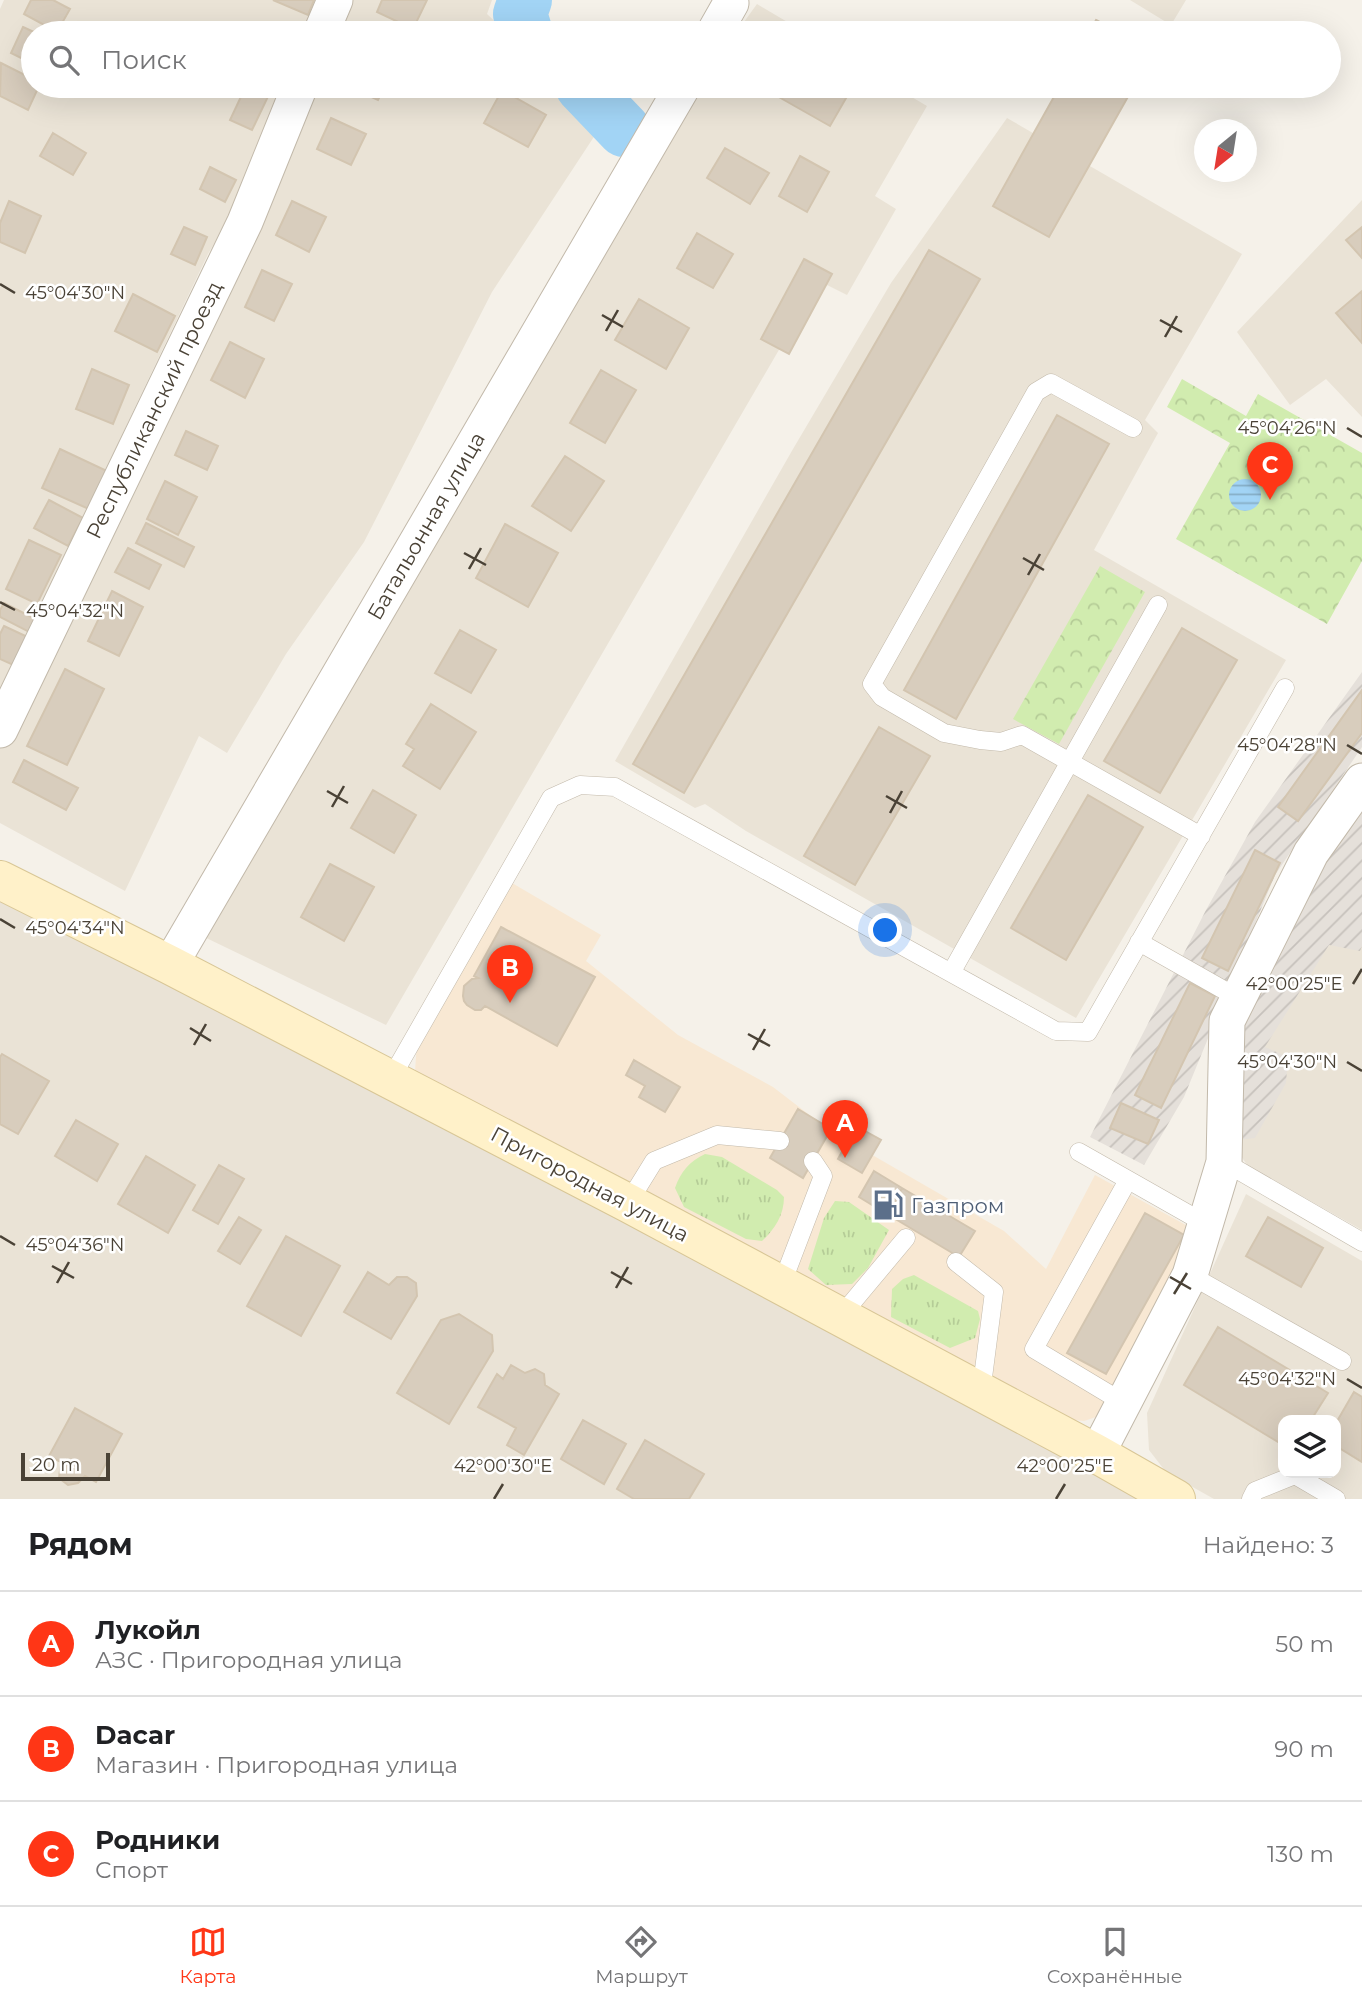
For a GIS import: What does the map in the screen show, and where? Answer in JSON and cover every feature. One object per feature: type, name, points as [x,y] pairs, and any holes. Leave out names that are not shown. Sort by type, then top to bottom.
[{"type":"street","points":[[326,21],[335,0]]},
{"type":"street","points":[[721,21],[731,3]]},
{"type":"street","name":"Республиканский проезд","points":[[0,730],[245,222],[295,98]]},
{"type":"street","name":"Батальонная улица","points":[[170,965],[676,98]]},
{"type":"street","points":[[1097,1454],[1190,1275],[1206,1224],[1224,1162],[1227,1021],[1311,853],[1362,781]]},
{"type":"street","name":"Пригородная улица","points":[[0,880],[170,965],[628,1203],[1176,1499]]},
{"type":"lane","points":[[1133,428],[1051,383],[1036,392],[872,684],[882,697],[944,733],[1001,742],[1022,735],[1201,836]]},
{"type":"lane","points":[[951,973],[1158,605]]},
{"type":"lane","points":[[390,1080],[551,799],[580,785],[615,787],[1056,1031],[1088,1032],[1286,688]]},
{"type":"lane","points":[[1139,942],[1238,998]]},
{"type":"lane","points":[[628,1203],[654,1161],[717,1135],[780,1141]]},
{"type":"lane","points":[[1079,1152],[1206,1224]]},
{"type":"lane","points":[[781,1286],[823,1176],[813,1161]]},
{"type":"lane","points":[[1224,1162],[1362,1242]]},
{"type":"lane","points":[[1124,1403],[1034,1349],[1128,1180]]},
{"type":"lane","points":[[841,1317],[906,1238]]},
{"type":"lane","points":[[956,1262],[994,1292],[981,1393]]},
{"type":"lane","points":[[1190,1275],[1342,1361]]},
{"type":"lane","points":[[1251,1499],[1255,1491],[1295,1475],[1336,1499]]},
{"type":"shaded area","points":[[4,0],[326,0],[316,21],[21,21],[21,98],[283,98],[240,199],[208,254],[127,424],[52,595],[0,700],[0,9]]},
{"type":"shaded area","points":[[346,0],[492,0],[487,14],[494,21],[338,21]]},
{"type":"shaded area","points":[[1130,0],[1186,0],[1173,21],[1164,21]]},
{"type":"shaded area","points":[[757,4],[786,21],[745,21]]},
{"type":"shaded area","points":[[306,98],[576,98],[603,123],[492,292],[364,542],[286,654],[227,753],[199,736],[125,891],[0,823],[0,746]]},
{"type":"shaded area","points":[[693,98],[913,98],[927,106],[875,196],[896,209],[847,295],[819,281],[386,1025],[196,933]]},
{"type":"shaded area","points":[[1007,118],[1242,254],[1145,420],[1158,433],[1094,550],[1286,660],[1076,1018],[746,831],[705,804],[695,808],[615,761],[891,283]]},
{"type":"shaded area","points":[[1362,200],[1362,417],[1326,379],[1290,405],[1237,332]]},
{"type":"shaded area","points":[[1362,672],[1362,747],[1275,875],[1184,1097],[1144,1165],[1090,1137],[1206,910],[1255,822]]},
{"type":"shaded area","points":[[1362,793],[1362,1230],[1248,1166],[1230,1141],[1235,1043]]},
{"type":"shaded area","points":[[1362,793],[1362,946],[1360,951],[1329,945],[1265,1047],[1288,1057],[1286,1083],[1255,1138],[1230,1141],[1235,1043],[1281,944]]},
{"type":"shaded area","points":[[512,883],[601,935],[586,961],[678,1035],[773,1087],[829,1130],[1004,1231],[1046,1269],[1095,1175],[1193,1229],[1102,1415],[1084,1421],[1065,1419],[415,1071],[417,1043]]},
{"type":"shaded area","points":[[0,890],[1145,1499],[0,1499]]},
{"type":"shaded area","points":[[1246,1194],[1362,1261],[1362,1499],[1214,1499],[1166,1472],[1149,1450],[1147,1413]]},
{"type":"green space","points":[[1182,379],[1246,416],[1258,394],[1362,453],[1362,561],[1327,624],[1176,539],[1230,443],[1167,407]]},
{"type":"green space","points":[[1100,566],[1145,592],[1059,744],[1013,719]]},
{"type":"green space","points":[[705,1154],[722,1157],[784,1197],[778,1221],[762,1241],[746,1239],[684,1207],[675,1188],[677,1182],[694,1160]]},
{"type":"green space","points":[[835,1201],[849,1202],[889,1230],[868,1268],[852,1284],[826,1285],[808,1269],[824,1218]]},
{"type":"green space","points":[[914,1275],[978,1311],[980,1319],[975,1338],[950,1348],[891,1317],[892,1289],[903,1279]]},
{"type":"water","points":[[1245,479],[1256,484],[1261,495],[1256,506],[1245,511],[1234,506],[1229,495],[1234,484]]},
{"type":"building","points":[[31,0],[53,0],[70,9],[63,21],[37,21],[24,14]]},
{"type":"building","points":[[273,0],[314,0],[308,15]]},
{"type":"building","points":[[382,0],[427,0],[417,21],[396,21],[377,12]]},
{"type":"building","points":[[21,31],[21,58],[11,53]]},
{"type":"building","points":[[1,63],[21,73],[21,98],[34,98],[28,110],[0,96]]},
{"type":"building","points":[[240,98],[267,98],[252,130],[230,120]]},
{"type":"building","points":[[498,98],[516,98],[546,115],[528,147],[484,123]]},
{"type":"building","points":[[781,98],[846,98],[830,126]]},
{"type":"building","points":[[1053,98],[1127,98],[1049,237],[993,206]]},
{"type":"building","points":[[331,118],[366,134],[351,165],[317,149]]},
{"type":"building","points":[[53,133],[86,153],[73,175],[40,156]]},
{"type":"building","points":[[725,148],[769,173],[750,204],[707,178]]},
{"type":"building","points":[[800,156],[829,172],[807,212],[779,196]]},
{"type":"building","points":[[210,167],[236,180],[225,202],[200,189]]},
{"type":"building","points":[[9,201],[41,216],[25,253],[0,242],[0,223]]},
{"type":"building","points":[[292,201],[326,217],[309,252],[276,235]]},
{"type":"building","points":[[184,227],[207,237],[195,265],[171,254]]},
{"type":"building","points":[[1362,227],[1362,258],[1346,240]]},
{"type":"building","points":[[697,233],[733,254],[713,288],[677,268]]},
{"type":"building","points":[[929,250],[980,279],[684,793],[633,764]]},
{"type":"building","points":[[804,259],[832,274],[789,354],[761,339]]},
{"type":"building","points":[[262,270],[292,284],[274,321],[245,307]]},
{"type":"building","points":[[1362,291],[1362,343],[1336,313]]},
{"type":"building","points":[[133,294],[175,316],[157,352],[115,331]]},
{"type":"building","points":[[639,299],[689,328],[666,369],[615,340]]},
{"type":"building","points":[[230,342],[264,359],[245,398],[211,380]]},
{"type":"building","points":[[92,369],[129,385],[113,424],[76,409]]},
{"type":"building","points":[[601,370],[636,390],[605,443],[570,423]]},
{"type":"building","points":[[1057,415],[1109,444],[956,719],[904,690]]},
{"type":"building","points":[[186,431],[218,446],[207,470],[175,455]]},
{"type":"building","points":[[60,449],[109,472],[91,510],[42,488]]},
{"type":"building","points":[[565,456],[604,481],[571,531],[532,506]]},
{"type":"building","points":[[165,481],[197,497],[178,535],[147,519]]},
{"type":"building","points":[[49,500],[83,518],[68,546],[34,528]]},
{"type":"building","points":[[146,523],[194,547],[184,567],[136,543]]},
{"type":"building","points":[[505,524],[558,553],[528,607],[476,578]]},
{"type":"building","points":[[29,540],[61,555],[37,604],[6,589]]},
{"type":"building","points":[[128,548],[161,565],[149,589],[115,572]]},
{"type":"building","points":[[112,591],[143,607],[119,656],[88,641]]},
{"type":"building","points":[[4,603],[41,622],[35,635],[0,617]]},
{"type":"building","points":[[4,626],[34,640],[20,668],[0,659],[0,634]]},
{"type":"building","points":[[1182,628],[1237,660],[1160,793],[1104,761]]},
{"type":"building","points":[[460,630],[496,650],[471,693],[435,673]]},
{"type":"building","points":[[65,669],[104,689],[67,765],[27,746]]},
{"type":"building","points":[[1362,690],[1362,733],[1298,821],[1278,807]]},
{"type":"building","points":[[431,704],[476,732],[440,789],[403,766],[414,749],[406,744]]},
{"type":"building","points":[[879,727],[930,756],[855,885],[804,856]]},
{"type":"building","points":[[24,760],[78,788],[66,810],[13,782]]},
{"type":"building","points":[[373,790],[416,815],[394,853],[351,828]]},
{"type":"building","points":[[1088,795],[1143,827],[1066,960],[1011,928]]},
{"type":"building","points":[[1255,850],[1280,863],[1228,971],[1202,958]]},
{"type":"building","points":[[330,864],[374,887],[344,941],[301,917]]},
{"type":"building","points":[[501,927],[595,977],[557,1046],[485,1006],[481,1010],[475,1010],[464,1001],[464,986],[472,979],[478,978],[474,976]]},
{"type":"building","points":[[1190,983],[1215,996],[1161,1108],[1135,1095]]},
{"type":"building","points":[[2,1054],[49,1081],[18,1134],[0,1124]]},
{"type":"building","points":[[634,1060],[680,1087],[665,1112],[639,1097],[645,1086],[626,1075]]},
{"type":"building","points":[[1121,1103],[1159,1120],[1148,1144],[1110,1128]]},
{"type":"building","points":[[798,1109],[831,1129],[803,1178],[770,1158]]},
{"type":"building","points":[[76,1120],[118,1144],[97,1181],[55,1156]]},
{"type":"building","points":[[856,1126],[881,1140],[862,1173],[838,1159]]},
{"type":"building","points":[[146,1156],[195,1185],[168,1233],[118,1204]]},
{"type":"building","points":[[219,1165],[244,1179],[218,1224],[193,1210]]},
{"type":"building","points":[[874,1171],[902,1188],[887,1214],[859,1197]]},
{"type":"building","points":[[902,1188],[975,1231],[959,1257],[887,1214]]},
{"type":"building","points":[[1145,1213],[1184,1235],[1106,1374],[1067,1353]]},
{"type":"building","points":[[239,1217],[261,1230],[240,1264],[218,1251]]},
{"type":"building","points":[[1268,1217],[1323,1248],[1301,1287],[1246,1256]]},
{"type":"building","points":[[286,1236],[340,1266],[301,1336],[247,1306]]},
{"type":"building","points":[[368,1272],[389,1285],[397,1277],[407,1277],[416,1283],[417,1296],[391,1339],[344,1312]]},
{"type":"building","points":[[459,1314],[492,1335],[493,1351],[449,1424],[397,1393],[441,1320]]},
{"type":"building","points":[[1218,1327],[1328,1393],[1314,1415],[1278,1415],[1278,1442],[1184,1385]]},
{"type":"building","points":[[511,1365],[525,1373],[535,1369],[544,1374],[545,1385],[559,1394],[524,1455],[507,1445],[516,1428],[478,1407],[497,1374],[503,1379]]},
{"type":"building","points":[[1354,1392],[1362,1397],[1362,1462],[1341,1449],[1341,1415]]},
{"type":"building","points":[[75,1408],[122,1434],[96,1482],[85,1476],[78,1483],[68,1485],[59,1478],[61,1462],[49,1456]]},
{"type":"building","points":[[583,1420],[626,1444],[604,1484],[561,1459]]},
{"type":"building","points":[[645,1440],[704,1474],[689,1499],[634,1499],[617,1489]]},
{"type":"waterway","points":[[522,21],[520,14],[525,0]]},
{"type":"waterway","points":[[593,98],[624,130]]},
{"type":"place","name":"Родники","points":[[1270,500]]},
{"type":"place","name":"Dacar","points":[[510,1003]]},
{"type":"place","name":"Лукойл","points":[[845,1158]]},
{"type":"place","name":"Газпром","points":[[888,1205]]}]
